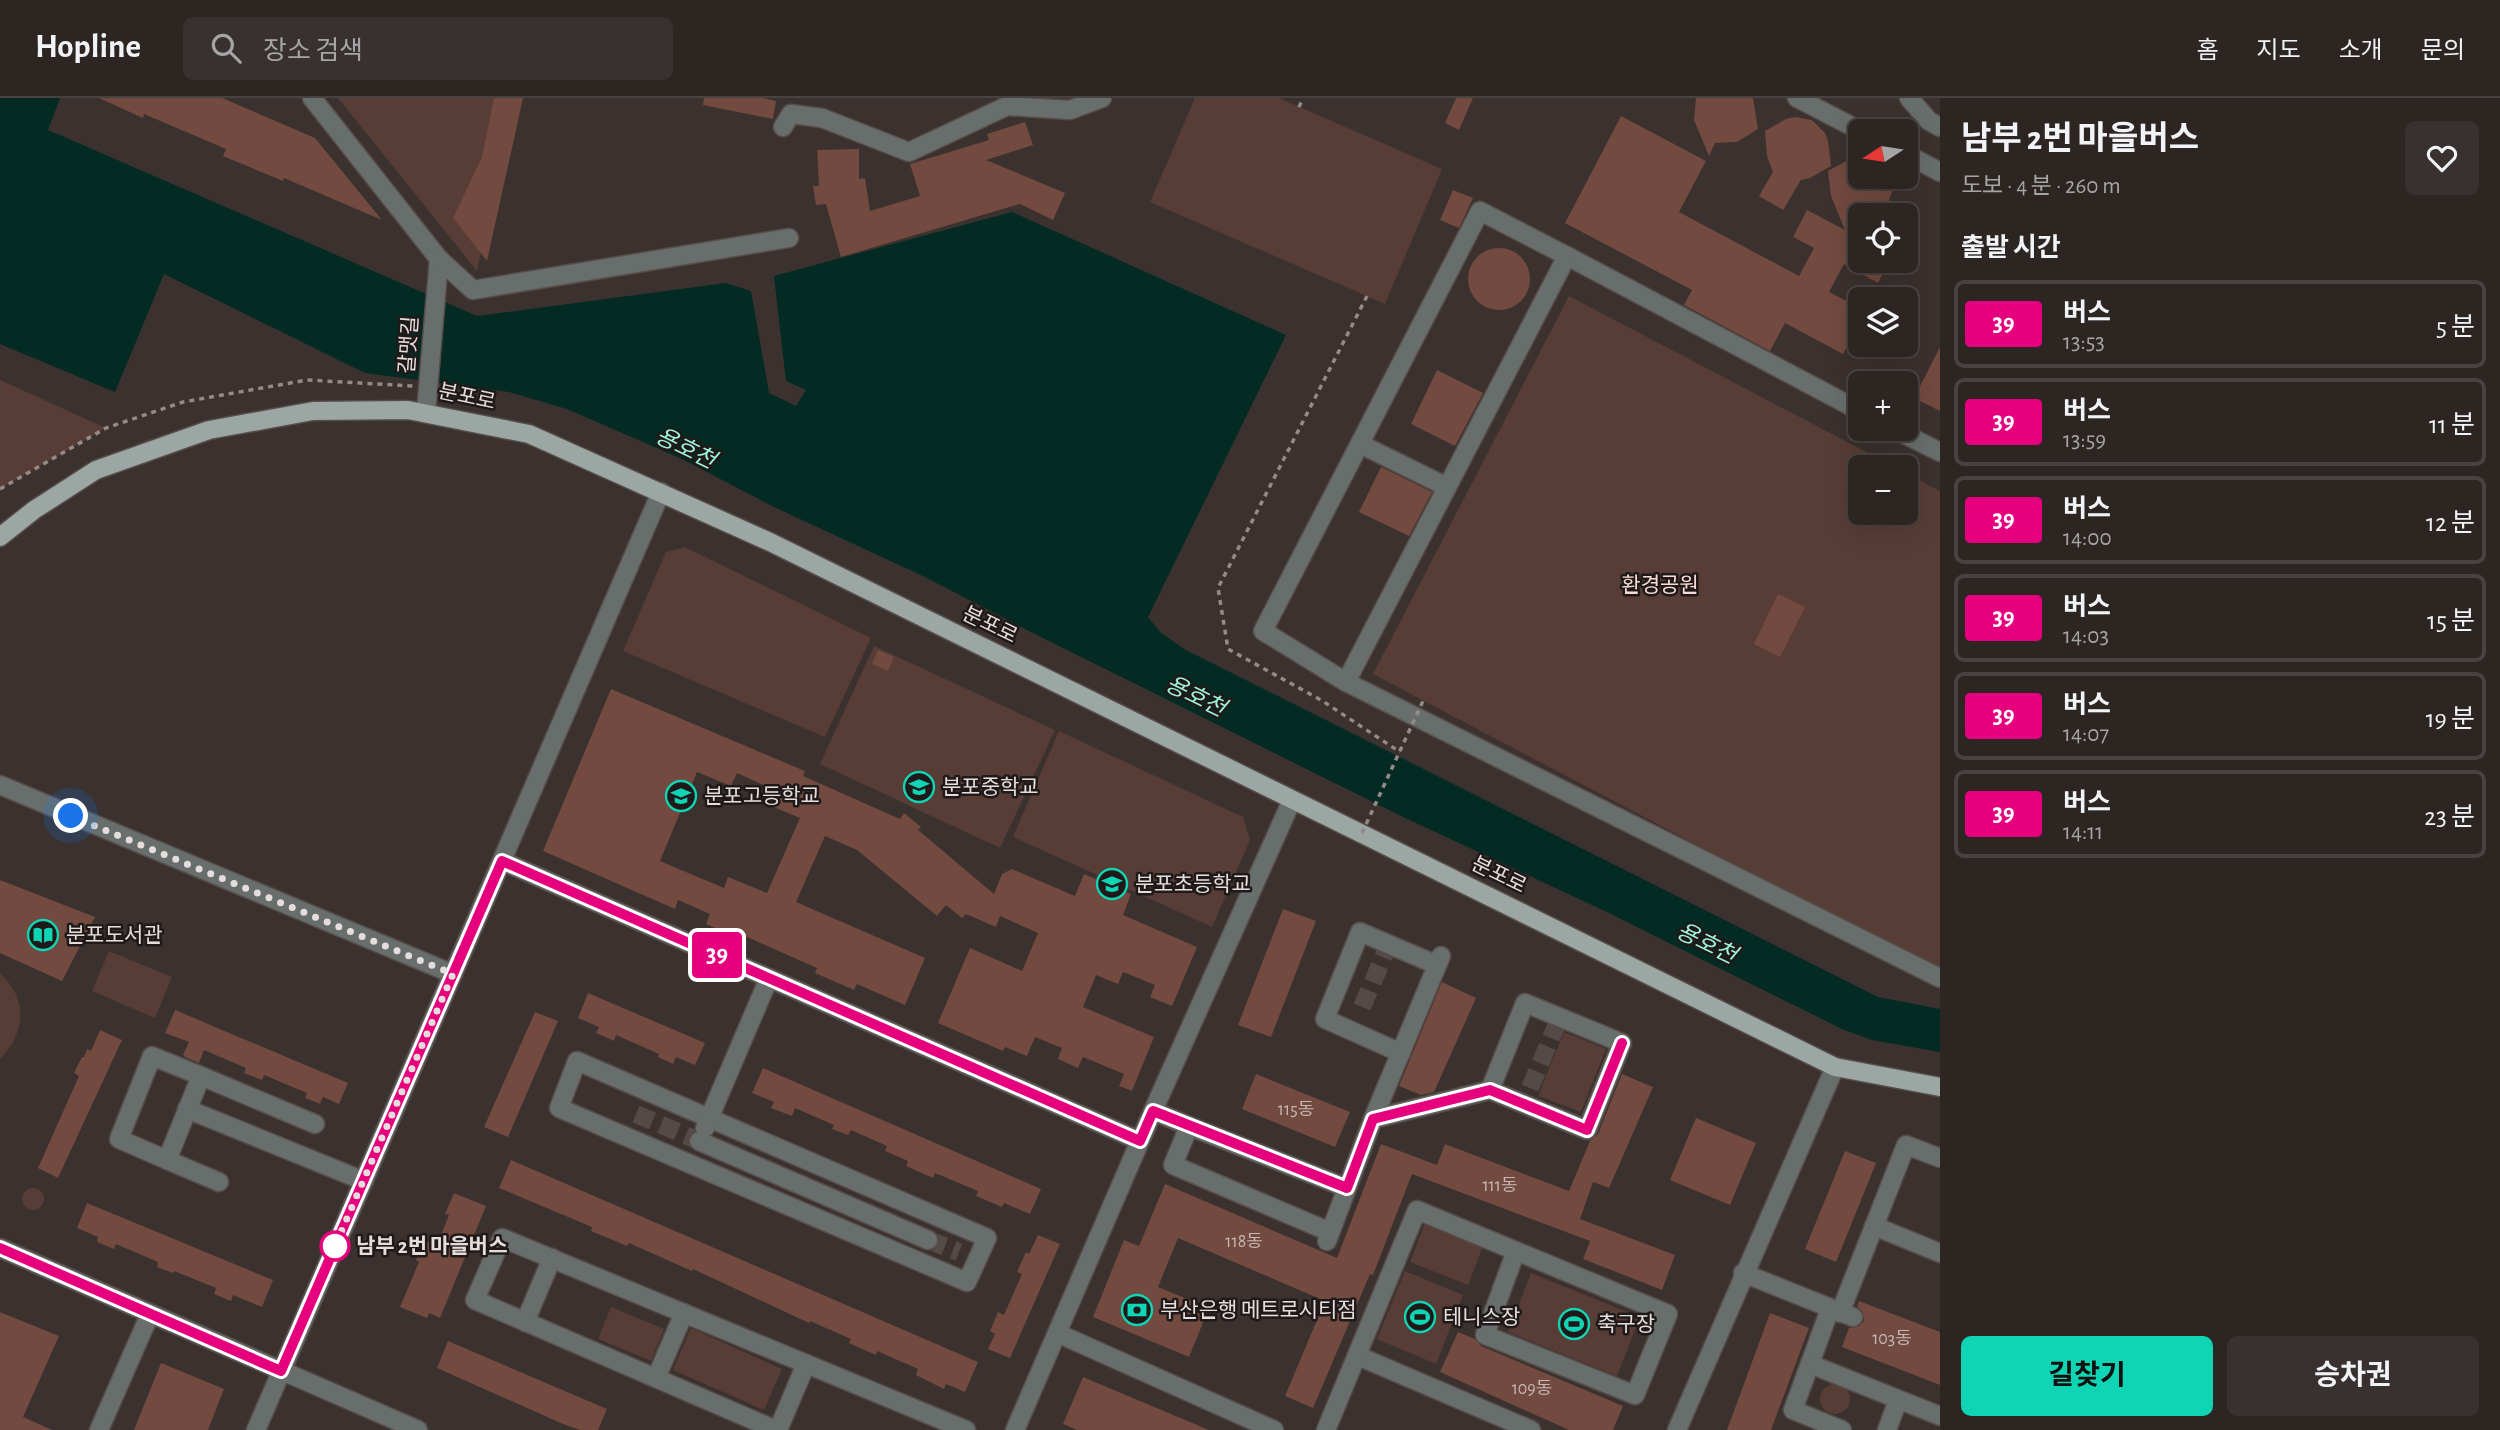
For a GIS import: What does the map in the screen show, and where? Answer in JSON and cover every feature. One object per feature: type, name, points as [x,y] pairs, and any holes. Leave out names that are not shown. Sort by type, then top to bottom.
[{"type":"main road","name":"분포로","points":[[0,537],[34,510],[96,470],[209,430],[313,411],[408,410],[529,434],[770,542],[1835,1067],[1940,1087]]},
{"type":"street","points":[[312,98],[439,259],[473,290],[789,238]]},
{"type":"street","points":[[783,127],[791,114],[822,118],[909,152],[1007,106],[1070,110],[1102,98]]},
{"type":"street","points":[[1797,98],[1848,124]]},
{"type":"street","points":[[1909,98],[1929,121],[1940,127]]},
{"type":"street","points":[[1918,160],[1940,172]]},
{"type":"street","points":[[1848,405],[1480,211],[1263,631],[1346,682],[1940,978]]},
{"type":"street","points":[[1346,682],[1567,256]]},
{"type":"street","name":"갈맷길","points":[[426,412],[439,259]]},
{"type":"street","points":[[1917,441],[1940,453]]},
{"type":"street","points":[[1360,444],[1447,487]]},
{"type":"street","points":[[256,1430],[660,492]]},
{"type":"street","points":[[0,785],[453,974]]},
{"type":"street","points":[[1015,1430],[1292,800]]},
{"type":"street","points":[[502,861],[1140,1141]]},
{"type":"street","points":[[1189,1126],[1173,1165],[1328,1236],[1439,961],[1360,932],[1325,1019],[1401,1053]]},
{"type":"street","points":[[690,1163],[769,978]]},
{"type":"street","points":[[1373,1119],[1490,1090],[1587,1130],[1622,1043],[1525,1003],[1490,1090]]},
{"type":"street","points":[[219,1182],[119,1139],[152,1056],[315,1124]]},
{"type":"street","points":[[578,1061],[987,1238],[967,1282],[690,1163],[559,1108],[578,1061]]},
{"type":"street","points":[[1677,1430],[1720,1334],[1743,1273],[1835,1067]]},
{"type":"street","points":[[167,1160],[201,1076]]},
{"type":"street","points":[[187,1109],[363,1181]]},
{"type":"street","points":[[1153,1111],[1347,1188]]},
{"type":"street","points":[[699,1141],[928,1240]]},
{"type":"street","points":[[1842,1430],[1793,1410],[1810,1364],[1841,1313],[1906,1145],[1940,1158]]},
{"type":"street","points":[[1326,1430],[1418,1210],[1668,1314],[1635,1395],[1485,1335],[1516,1251]]},
{"type":"street","points":[[919,1261],[938,1217]]},
{"type":"street","points":[[1874,1226],[1940,1253]]},
{"type":"street","points":[[806,1364],[777,1430],[475,1300],[502,1238],[966,1430]]},
{"type":"street","points":[[0,1248],[418,1430]]},
{"type":"street","points":[[525,1322],[552,1258]]},
{"type":"street","points":[[1743,1273],[1841,1313]]},
{"type":"street","points":[[656,1378],[684,1313]]},
{"type":"street","points":[[99,1430],[150,1314]]},
{"type":"street","points":[[1057,1333],[1274,1430]]},
{"type":"street","points":[[1358,1356],[1531,1430]]},
{"type":"street","points":[[1810,1364],[1940,1416]]},
{"type":"street","points":[[1887,1430],[1898,1400]]},
{"type":"path","points":[[1299,107],[1303,98]]},
{"type":"path","points":[[1362,833],[1423,701]]},
{"type":"green space","points":[[338,98],[514,98],[477,271]]},
{"type":"green space","points":[[1195,98],[1279,98],[1442,169],[1385,304],[1150,202]]},
{"type":"green space","name":"환경공원","points":[[1569,296],[1872,455],[1848,455],[1848,525],[1918,525],[1918,479],[1940,491],[1940,973],[1373,674]]},
{"type":"green space","points":[[0,380],[106,428],[0,489]]},
{"type":"green space","points":[[685,547],[871,638],[825,737],[623,651],[666,552]]},
{"type":"green space","points":[[874,646],[1055,730],[1000,848],[820,764]]},
{"type":"green space","points":[[1059,731],[1243,817],[1250,840],[1212,927],[1013,837]]},
{"type":"green space","points":[[109,951],[172,977],[155,1018],[92,991]]},
{"type":"green space","points":[[0,974],[16,994],[20,1016],[15,1039],[0,1059]]},
{"type":"green space","points":[[1564,1032],[1606,1049],[1581,1112],[1538,1096]]},
{"type":"green space","points":[[33,1188],[41,1191],[44,1199],[41,1207],[33,1210],[25,1207],[22,1199],[25,1191]]},
{"type":"green space","points":[[1425,1223],[1483,1246],[1468,1285],[1410,1262]]},
{"type":"green space","name":"테니스장","points":[[1405,1271],[1463,1295],[1436,1364],[1377,1339]]},
{"type":"green space","name":"축구장","points":[[1531,1273],[1640,1317],[1617,1376],[1508,1332]]},
{"type":"green space","points":[[611,1307],[664,1329],[651,1361],[598,1339]]},
{"type":"green space","points":[[691,1328],[782,1369],[764,1410],[673,1370]]},
{"type":"green space","points":[[1835,1384],[1841,1385],[1849,1393],[1849,1405],[1841,1413],[1835,1414],[1829,1413],[1821,1405],[1820,1399],[1821,1393],[1829,1385]]},
{"type":"water","name":"용호천","points":[[0,98],[60,98],[48,130],[477,316],[726,283],[751,291],[769,393],[796,406],[806,390],[786,381],[774,276],[1012,212],[1286,335],[1148,617],[1160,632],[1184,649],[1878,997],[1940,1009],[1940,1052],[1872,1040],[1842,1029],[1609,913],[1399,815],[925,577],[772,506],[682,459],[567,409],[509,392],[365,373],[164,274],[115,392],[0,344]]},
{"type":"building","points":[[99,98],[222,98],[315,138],[382,220],[284,178],[283,181],[223,156],[226,149],[144,114],[143,118]]},
{"type":"building","points":[[494,98],[523,98],[487,261],[453,218],[482,157]]},
{"type":"building","points":[[704,98],[763,98],[776,101],[773,119],[703,105]]},
{"type":"building","points":[[1456,98],[1473,98],[1459,130],[1445,123]]},
{"type":"building","points":[[1696,98],[1753,98],[1758,129],[1737,142],[1715,143],[1709,156],[1694,120]]},
{"type":"building","points":[[1621,116],[1706,161],[1679,212],[1799,276],[1814,248],[1793,237],[1807,210],[1845,230],[1831,196],[1828,171],[1848,160],[1848,189],[1893,189],[1888,203],[1848,203],[1848,266],[1844,264],[1829,292],[1848,302],[1848,345],[1843,354],[1785,323],[1770,351],[1684,305],[1692,290],[1565,223]]},
{"type":"building","points":[[1795,117],[1812,120],[1825,133],[1831,166],[1801,180],[1783,210],[1759,196],[1773,172],[1767,156],[1765,131]]},
{"type":"building","points":[[1025,122],[1033,145],[986,160],[1065,193],[1053,220],[1020,204],[841,257],[826,204],[816,205],[813,186],[819,186],[817,150],[859,149],[859,179],[865,178],[870,211],[920,196],[910,164],[989,140],[987,134]]},
{"type":"building","points":[[1453,190],[1473,198],[1459,228],[1440,220]]},
{"type":"building","points":[[1499,248],[1521,257],[1530,279],[1521,301],[1499,310],[1477,301],[1468,279],[1477,257]]},
{"type":"building","points":[[1860,273],[1883,273],[1878,283]]},
{"type":"building","points":[[1940,347],[1940,411],[1918,400],[1918,390]]},
{"type":"building","points":[[1437,370],[1483,393],[1455,446],[1411,424]]},
{"type":"building","points":[[1381,467],[1432,492],[1409,536],[1359,512]]},
{"type":"building","points":[[1778,594],[1805,607],[1780,657],[1754,644]]},
{"type":"building","points":[[878,650],[894,657],[888,671],[872,664]]},
{"type":"building","points":[[611,689],[805,771],[803,776],[900,819],[904,813],[921,827],[918,830],[994,894],[1002,874],[1012,869],[1075,896],[1084,874],[1131,894],[1123,915],[1197,947],[1172,1006],[1150,997],[1155,985],[1123,972],[1118,984],[1096,975],[1083,1007],[1154,1037],[1132,1091],[1119,1086],[1124,1074],[1083,1057],[1078,1068],[1058,1059],[1062,1048],[1035,1037],[1027,1056],[1005,1047],[1003,1051],[938,1023],[970,948],[1022,971],[1038,933],[1000,916],[996,927],[966,914],[962,918],[946,905],[937,916],[857,850],[825,836],[796,902],[925,958],[905,1005],[857,984],[854,990],[815,973],[817,968],[731,930],[729,934],[706,924],[710,914],[678,900],[675,909],[543,851]],"holes":[[[697,772],[731,786],[737,773],[770,788],[764,803],[800,818],[767,893],[728,877],[724,888],[660,861]]]},
{"type":"building","name":"분포도서관","points":[[0,880],[95,917],[62,981],[0,953]]},
{"type":"building","points":[[1283,909],[1316,921],[1271,1037],[1238,1025]]},
{"type":"building","points":[[1442,982],[1476,998],[1434,1092],[1421,1095],[1399,1086]]},
{"type":"building","points":[[588,993],[705,1043],[695,1065],[676,1057],[673,1064],[658,1057],[659,1054],[616,1035],[614,1041],[596,1033],[599,1027],[578,1018]]},
{"type":"building","points":[[175,1010],[348,1083],[339,1104],[323,1097],[320,1104],[305,1098],[307,1093],[264,1075],[262,1080],[244,1073],[246,1068],[204,1050],[199,1063],[185,1057],[183,1055],[189,1042],[165,1033]]},
{"type":"building","points":[[535,1012],[558,1021],[508,1137],[484,1127]]},
{"type":"building","points":[[100,1030],[122,1040],[58,1178],[38,1168],[79,1076],[74,1073],[87,1049],[91,1051]]},
{"type":"building","points":[[763,1068],[1041,1189],[1030,1214],[1004,1203],[1002,1207],[976,1196],[978,1191],[935,1173],[933,1178],[906,1166],[908,1161],[885,1151],[887,1146],[851,1130],[848,1135],[832,1129],[834,1125],[795,1108],[792,1116],[771,1108],[774,1102],[752,1093]]},
{"type":"building","points":[[1256,1074],[1350,1112],[1335,1147],[1242,1109]]},
{"type":"building","points":[[1622,1074],[1653,1087],[1609,1188],[1593,1182],[1580,1219],[1675,1255],[1662,1290],[1583,1259],[1590,1241],[1412,1174],[1373,1275],[1370,1274],[1313,1408],[1285,1396],[1325,1301],[1178,1238],[1158,1287],[1209,1308],[1189,1357],[1093,1317],[1124,1240],[1139,1246],[1165,1184],[1337,1258],[1381,1144],[1437,1165],[1445,1144],[1569,1191],[1590,1141],[1598,1134]]},
{"type":"building","points":[[1696,1118],[1756,1143],[1730,1205],[1670,1180]]},
{"type":"building","points":[[1845,1151],[1876,1163],[1836,1262],[1805,1249]]},
{"type":"building","points":[[511,1160],[978,1362],[965,1392],[946,1384],[944,1389],[916,1375],[918,1369],[877,1351],[876,1355],[849,1343],[851,1339],[810,1321],[809,1323],[693,1269],[692,1271],[629,1243],[627,1246],[591,1231],[592,1227],[499,1188]]},
{"type":"building","points":[[454,1193],[486,1206],[440,1318],[429,1313],[427,1318],[400,1307],[419,1262],[416,1260],[424,1240],[437,1245]]},
{"type":"building","points":[[87,1203],[273,1280],[262,1307],[233,1295],[231,1301],[214,1294],[216,1288],[157,1267],[158,1262],[116,1244],[114,1249],[97,1242],[98,1237],[77,1228]]},
{"type":"building","points":[[1038,1235],[1060,1244],[1010,1358],[988,1349],[995,1334],[990,1331],[998,1312],[1004,1315],[1022,1274],[1017,1272]]},
{"type":"building","points":[[1859,1301],[1940,1332],[1940,1385],[1842,1347],[1849,1328],[1859,1326],[1864,1321],[1862,1311],[1857,1306]]},
{"type":"building","points":[[0,1312],[59,1336],[23,1417],[52,1430],[0,1430]]},
{"type":"building","points":[[1770,1313],[1809,1328],[1771,1430],[1727,1430]]},
{"type":"building","points":[[1458,1332],[1475,1339],[1481,1346],[1623,1406],[1613,1430],[1569,1430],[1440,1372]]},
{"type":"building","points":[[448,1341],[607,1409],[598,1430],[580,1430],[563,1424],[437,1368]]},
{"type":"building","points":[[161,1363],[224,1389],[208,1430],[134,1430]]},
{"type":"building","points":[[1083,1377],[1209,1430],[1077,1430],[1063,1424]]},
{"type":"tunnel","points":[[1362,1007],[1389,944]]},
{"type":"tunnel","points":[[1530,1088],[1560,1017]]},
{"type":"tunnel","points":[[636,1114],[699,1141]]},
{"type":"tunnel","points":[[928,1240],[959,1252]]},
{"type":"bus line","name":"39","points":[[0,1248],[281,1371],[502,861],[1140,1141],[1153,1111],[1347,1188],[1373,1119],[1490,1090],[1587,1130],[1622,1043]]},
{"type":"place","name":"분포중학교","points":[[919,787]]},
{"type":"place","name":"분포고등학교","points":[[681,796]]},
{"type":"place","name":"분포초등학교","points":[[1112,884]]},
{"type":"place","name":"분포도서관","points":[[43,935]]},
{"type":"place","name":"남부 2번 마을버스","points":[[335,1246]]},
{"type":"place","name":"부산은행 메트로시티점","points":[[1137,1310]]},
{"type":"place","name":"테니스장","points":[[1420,1317]]},
{"type":"place","name":"축구장","points":[[1574,1324]]},
{"type":"route","points":[[71,816],[453,974],[335,1246]]}]
